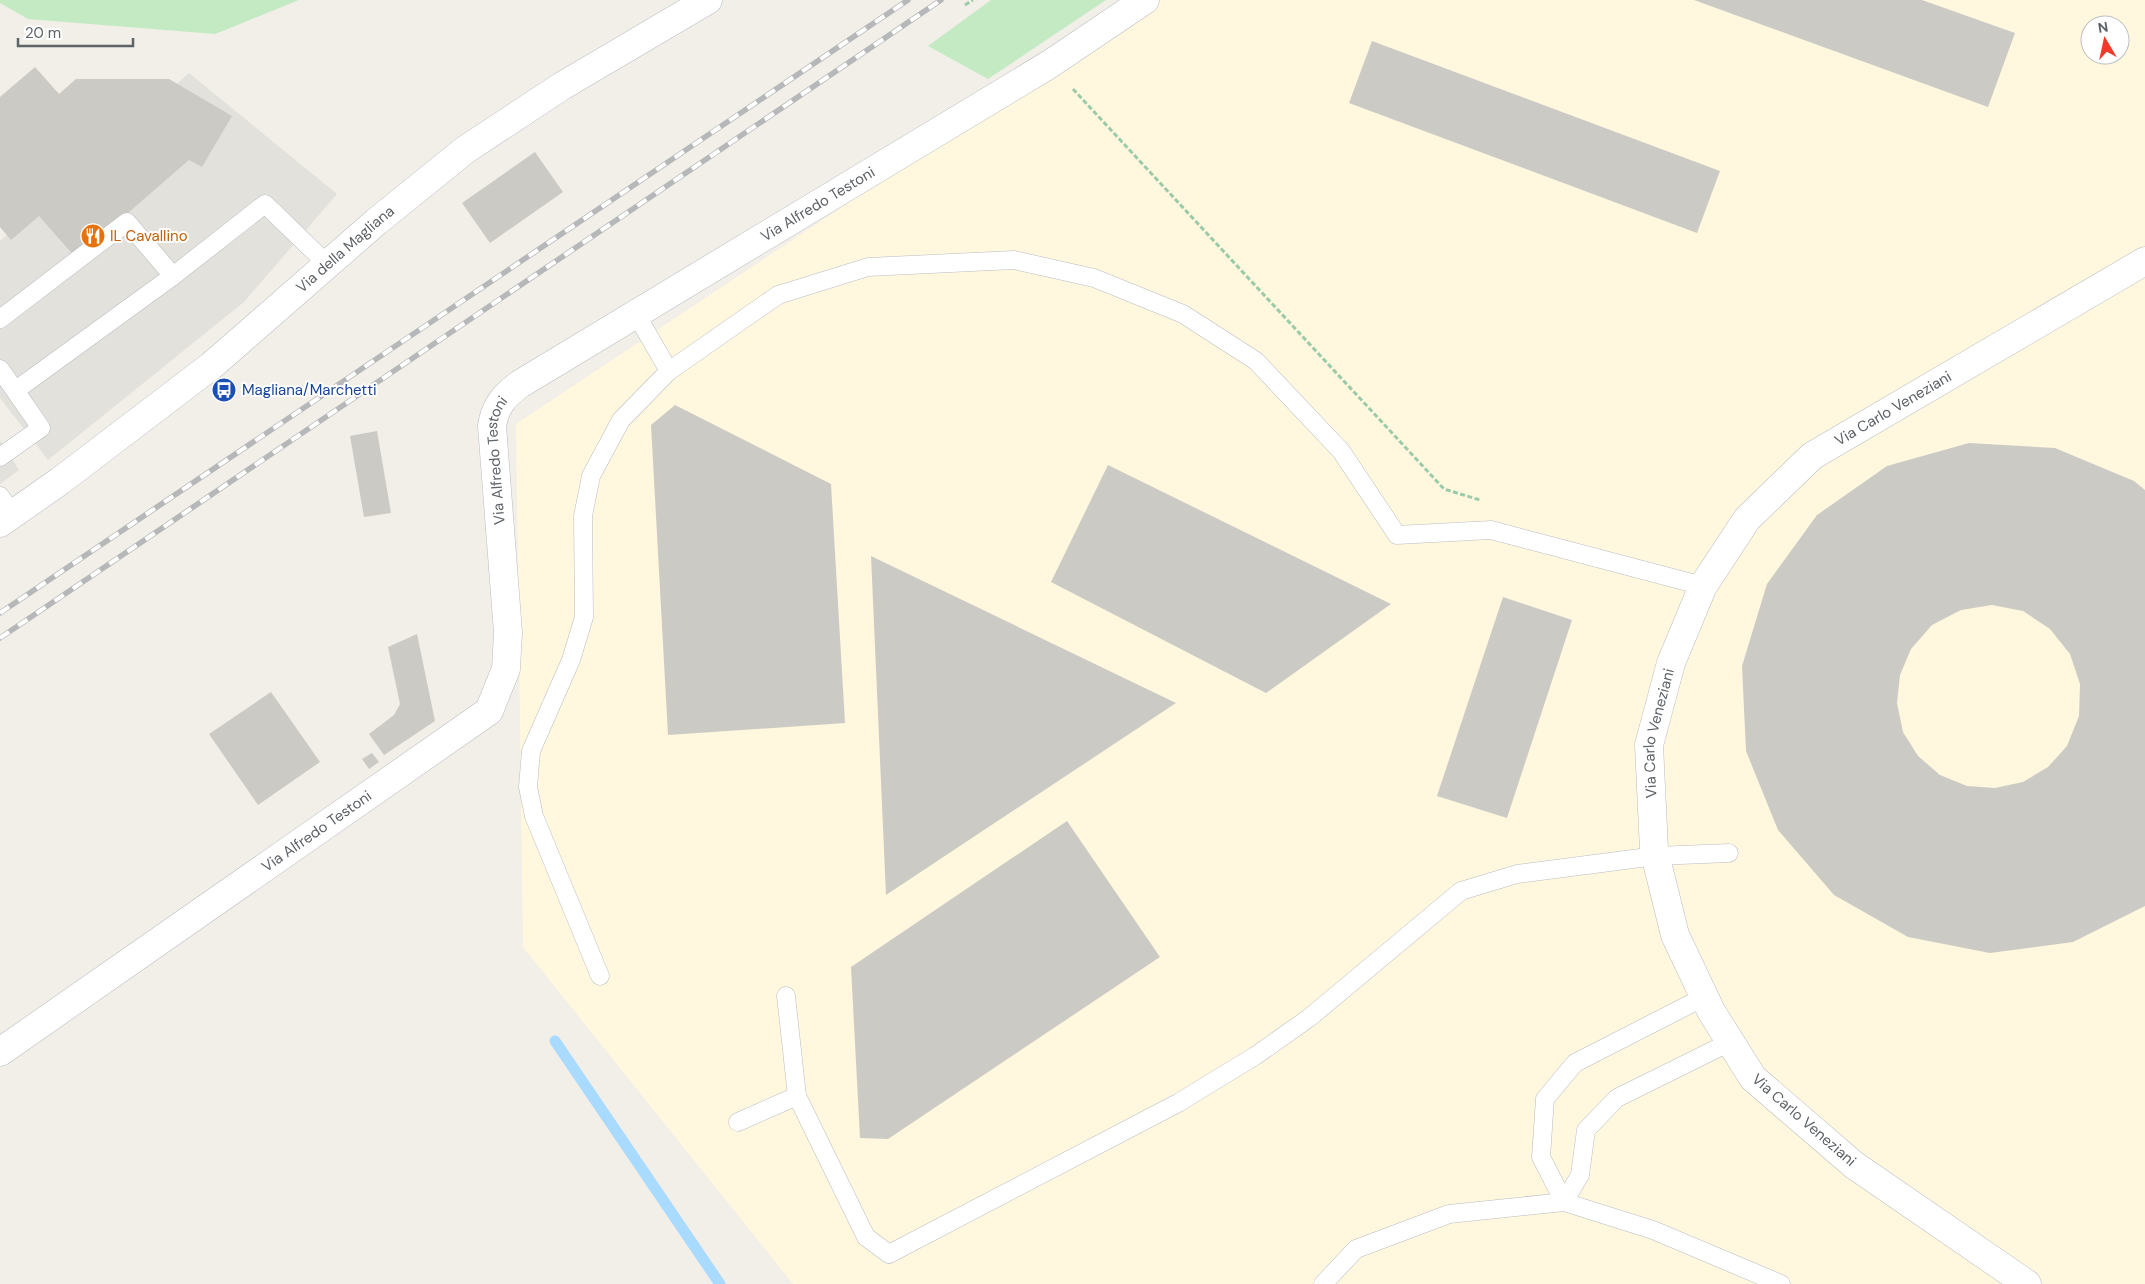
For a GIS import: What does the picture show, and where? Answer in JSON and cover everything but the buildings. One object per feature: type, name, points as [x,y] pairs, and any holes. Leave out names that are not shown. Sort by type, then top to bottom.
[{"type":"street","name":"Via della Magliana","points":[[4,511],[60,482],[211,366],[327,264],[465,150],[562,86],[708,0]]},
{"type":"street","name":"Via Alfredo Testoni","points":[[0,1052],[489,711],[506,668],[508,632],[491,437],[494,414],[499,404],[520,384],[1050,64],[1145,0]]},
{"type":"street","name":"Via Carlo Veneziani","points":[[2027,1284],[1854,1165],[1753,1078],[1704,997],[1675,935],[1656,856],[1649,745],[1671,664],[1702,586],[1747,519],[1812,456],[2145,261]]},
{"type":"lane","points":[[16,390],[173,276],[266,204],[327,264]]},
{"type":"lane","points":[[0,319],[126,222],[173,276]]},
{"type":"lane","points":[[600,976],[534,816],[528,787],[531,751],[549,706],[571,660],[584,617],[583,516],[591,476],[621,420],[669,371],[778,294],[868,267],[1014,260],[1094,278],[1183,314],[1256,361],[1341,452],[1396,535],[1491,530],[1702,586]]},
{"type":"lane","points":[[636,314],[669,371]]},
{"type":"lane","points":[[0,369],[41,428],[0,457]]},
{"type":"lane","points":[[786,996],[797,1096],[866,1237],[889,1254],[1178,1103],[1255,1056],[1309,1018],[1461,891],[1517,874],[1656,856],[1729,853]]},
{"type":"lane","points":[[1564,1202],[1541,1157],[1545,1099],[1575,1063],[1704,997]]},
{"type":"lane","points":[[1564,1202],[1580,1174],[1586,1130],[1617,1098],[1730,1042]]},
{"type":"lane","points":[[738,1122],[797,1096]]},
{"type":"lane","points":[[1323,1284],[1356,1249],[1449,1214],[1564,1202],[1653,1230],[1756,1278],[1780,1283]]},
{"type":"path","points":[[965,5],[973,0]]},
{"type":"path","points":[[1050,64],[1444,489],[1481,500]]},
{"type":"shaded area","points":[[1153,0],[2145,0],[2145,1284],[793,1284],[523,947],[516,424]]},
{"type":"shaded area","points":[[189,73],[337,194],[244,302],[48,460],[0,398],[0,241]]},
{"type":"shaded area","points":[[0,440],[19,470],[0,484]]},
{"type":"green space","points":[[0,0],[299,0],[215,34],[28,19],[0,3]]},
{"type":"green space","points":[[991,0],[1106,0],[988,79],[928,46]]},
{"type":"waterway","points":[[555,1041],[720,1284]]},
{"type":"railway","points":[[0,613],[908,0]]},
{"type":"railway","points":[[0,638],[941,0]]},
{"type":"place","name":"IL Cavallino","points":[[93,236]]},
{"type":"place","name":"Magliana/Marchetti","points":[[224,390]]}]
